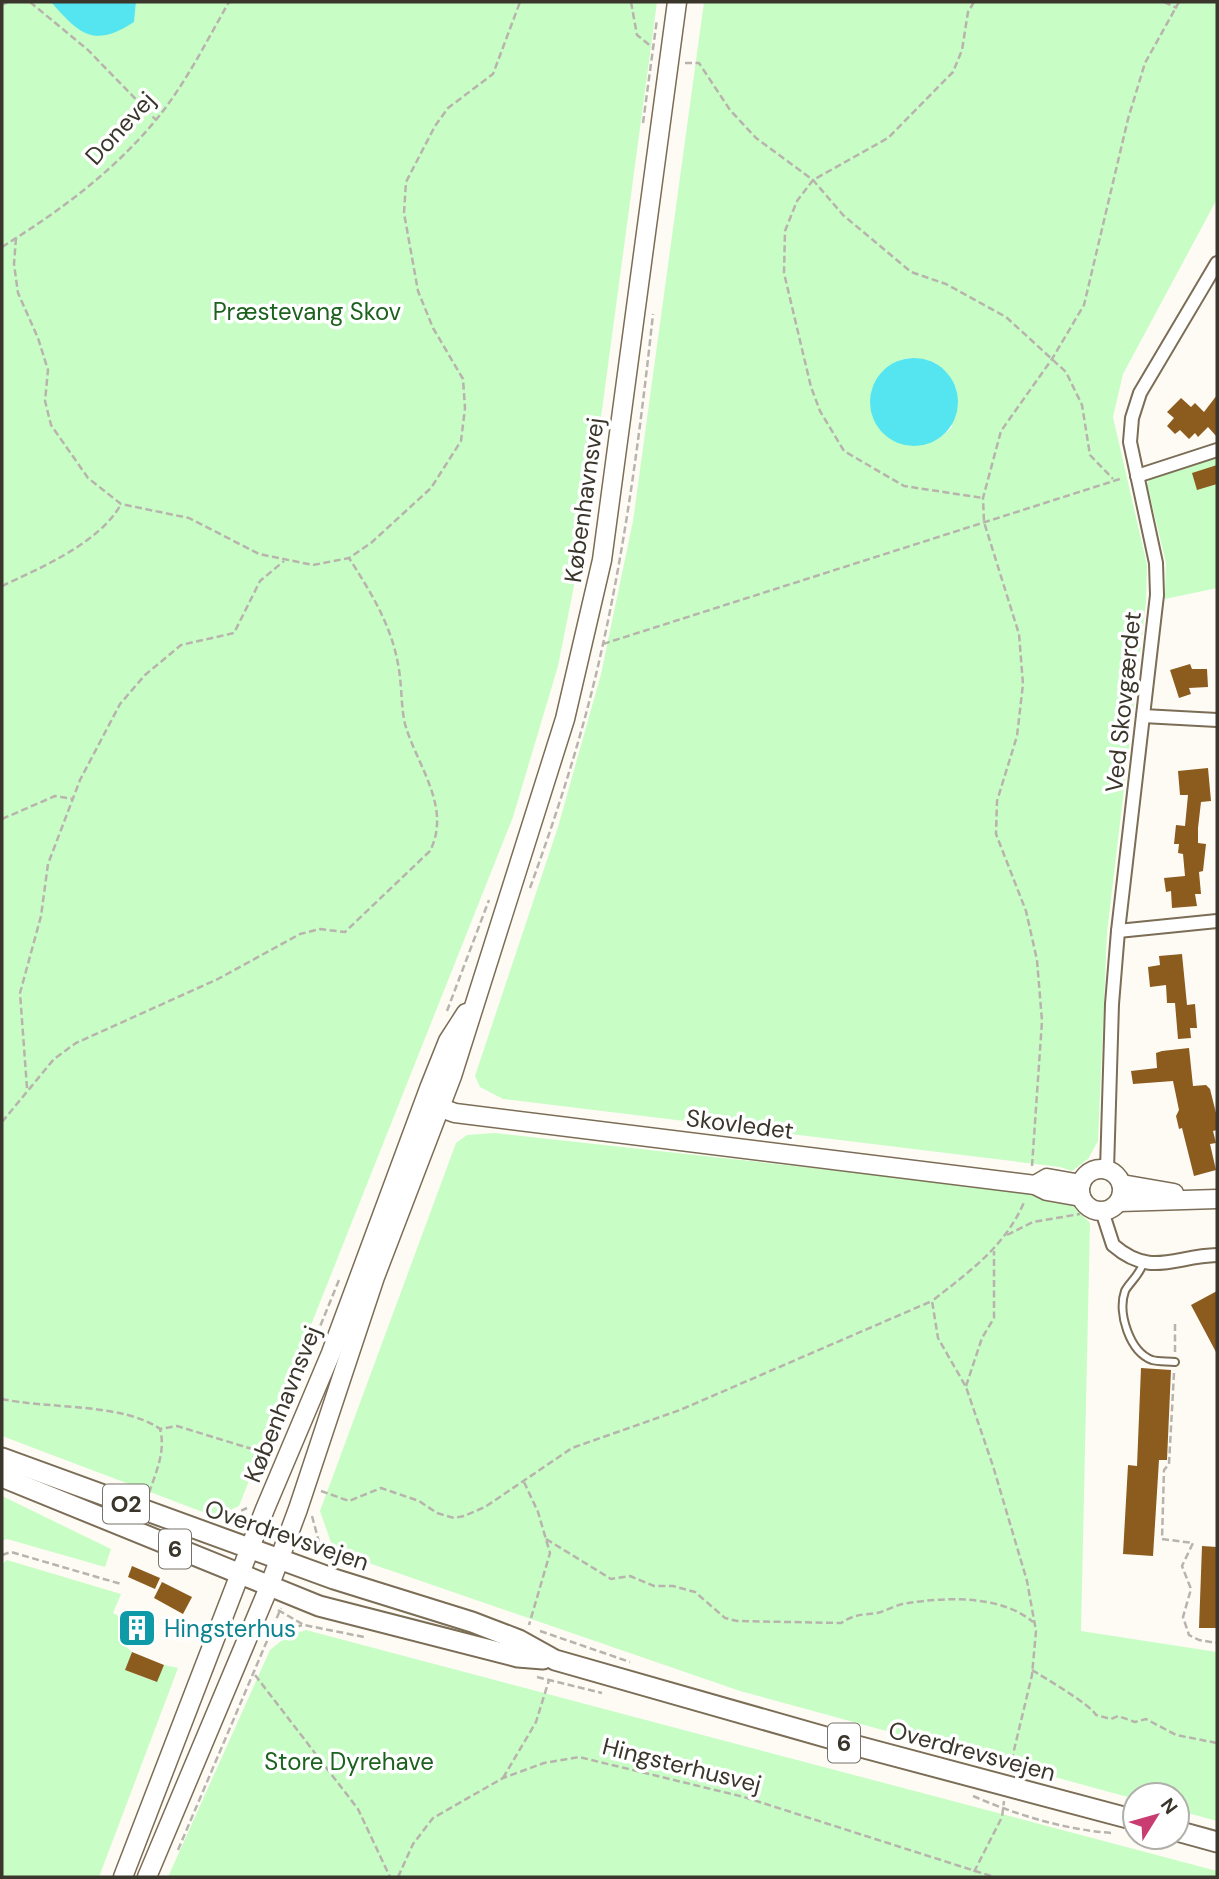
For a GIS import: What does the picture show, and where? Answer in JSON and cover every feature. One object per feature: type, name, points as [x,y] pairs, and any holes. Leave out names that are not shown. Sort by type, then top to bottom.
[{"type":"main road","name":"Overdrevsvejen","points":[[2,1458],[142,1511],[472,1622],[519,1640],[555,1660]]},
{"type":"main road","name":"Overdrevsvejen","points":[[2,1477],[319,1606],[518,1657],[555,1660],[857,1746],[1012,1777],[1121,1814]]},
{"type":"main road","points":[[1191,1835],[1217,1842]]},
{"type":"street","name":"Københavnsvej","points":[[123,1877],[250,1548],[479,993],[517,879],[583,650],[602,560],[677,2]]},
{"type":"street","name":"Ved Skovgærdet","points":[[1107,1170],[1112,1004],[1118,932],[1157,595],[1156,563],[1130,442],[1132,418],[1140,393],[1217,264]]},
{"type":"street","points":[[1137,476],[1217,450]]},
{"type":"street","points":[[1143,716],[1217,720]]},
{"type":"street","points":[[1118,932],[1217,921]]},
{"type":"street","name":"Københavnsvej","points":[[147,1877],[280,1559],[432,1105]]},
{"type":"street","name":"Skovledet","points":[[432,1105],[455,1113],[1033,1185],[1047,1191],[1089,1200]]},
{"type":"street","points":[[1119,1202],[1122,1184],[1118,1177],[1107,1170],[1092,1171],[1089,1200],[1113,1245],[1143,1264],[1164,1265],[1196,1256],[1217,1255]]},
{"type":"street","points":[[1122,1184],[1197,1200]]},
{"type":"street","points":[[1089,1200],[1119,1202],[1217,1199]]},
{"type":"lane","points":[[1143,1264],[1137,1279],[1126,1288],[1123,1301],[1129,1335],[1138,1349],[1152,1360],[1175,1362]]},
{"type":"path","points":[[2,5],[8,2]]},
{"type":"path","points":[[30,2],[88,50],[156,120]]},
{"type":"path","name":"Donevej","points":[[2,247],[54,214],[117,162],[156,120],[179,89],[229,2]]},
{"type":"path","points":[[16,238],[14,264],[18,293],[38,338],[48,370],[45,401],[51,425],[89,478],[121,505],[189,518],[259,554],[313,565],[349,558],[371,543],[431,488],[461,441],[465,408],[463,379],[433,328],[418,291],[404,214],[407,182],[435,126],[448,108],[493,75],[520,2]]},
{"type":"path","points":[[631,2],[637,35],[669,62],[699,63],[730,110],[756,138],[813,180],[843,215],[911,272],[946,284],[1006,317],[1066,372],[1082,405],[1090,455],[1113,479]]},
{"type":"path","points":[[974,2],[968,12],[962,50],[953,72],[888,138],[813,180],[796,201],[785,231],[784,273],[820,411],[844,451],[904,486],[983,498]]},
{"type":"path","points":[[1164,2],[1177,8]]},
{"type":"path","points":[[321,1491],[349,1501],[381,1488],[419,1501],[437,1513],[454,1518],[485,1507],[572,1448],[680,1410],[932,1301],[994,1251],[1017,1220],[1033,1185],[1042,1021],[1037,960],[1026,911],[996,834],[997,801],[1017,736],[1023,684],[1019,634],[984,522],[983,498],[1001,431],[1052,359],[1084,304],[1128,119],[1145,63],[1179,2]]},
{"type":"path","points":[[642,132],[658,13]]},
{"type":"path","points":[[583,650],[1113,479],[1137,476]]},
{"type":"path","points":[[2,586],[57,560],[114,517],[121,505]]},
{"type":"path","points":[[2,1122],[27,1088],[54,1059],[93,1035],[218,979],[300,934],[320,929],[345,932],[430,851],[437,837],[437,814],[432,789],[405,722],[399,668],[390,634],[380,606],[349,558]]},
{"type":"path","points":[[27,1088],[20,993],[41,916],[48,864],[73,799],[120,704],[136,685],[181,645],[234,633],[260,581],[284,561]]},
{"type":"path","points":[[2,819],[55,796],[73,799]]},
{"type":"path","points":[[442,1022],[490,899]]},
{"type":"path","points":[[1004,1237],[1033,1222],[1073,1217],[1089,1200]]},
{"type":"path","points":[[966,1387],[982,1338],[994,1318],[994,1251]]},
{"type":"path","points":[[253,1492],[342,1275]]},
{"type":"path","points":[[932,1301],[938,1338],[966,1387],[1027,1581],[1035,1624],[1032,1670],[1012,1777],[1003,1809],[974,1872]]},
{"type":"path","points":[[1175,1324],[1175,1362],[1162,1537],[1193,1543],[1182,1566],[1191,1589],[1183,1617],[1189,1635],[1208,1643],[1217,1643]]},
{"type":"path","points":[[2,1399],[37,1406],[126,1413],[146,1419],[160,1429],[163,1440],[162,1455],[142,1511]]},
{"type":"path","points":[[160,1429],[177,1426],[252,1449]]},
{"type":"path","points":[[524,1482],[550,1553],[529,1626]]},
{"type":"path","points":[[245,1515],[250,1500]]},
{"type":"path","points":[[215,1522],[247,1508]]},
{"type":"path","points":[[312,1516],[324,1560]]},
{"type":"path","points":[[546,1539],[611,1579],[630,1576],[654,1586],[673,1586],[695,1592],[725,1618],[737,1621],[841,1623],[856,1614],[877,1613],[906,1603],[952,1601],[1019,1610],[1035,1624]]},
{"type":"path","points":[[2,1555],[11,1552],[121,1584]]},
{"type":"path","points":[[280,1611],[304,1625],[374,1639]]},
{"type":"path","points":[[518,1623],[636,1664]]},
{"type":"path","points":[[176,1854],[255,1675],[269,1637],[304,1625]]},
{"type":"path","points":[[503,1778],[536,1721],[555,1660]]},
{"type":"path","points":[[1032,1670],[1072,1698],[1092,1707],[1096,1715],[1111,1719],[1118,1716],[1135,1722],[1146,1719],[1176,1735],[1217,1743]]},
{"type":"path","points":[[527,1674],[613,1695]]},
{"type":"path","points":[[255,1675],[358,1809],[390,1877]]},
{"type":"path","name":"Hingsterhusvej","points":[[398,1877],[413,1844],[433,1818],[503,1778],[544,1763],[579,1758],[616,1764],[744,1797],[994,1877]]},
{"type":"path","points":[[968,1794],[1003,1809],[1078,1830],[1118,1833]]},
{"type":"green space","name":"Præstevang Skov","points":[[2,2],[51,2],[65,17],[134,22],[136,2],[657,2],[587,521],[558,666],[513,817],[239,1506],[216,1517],[2,1436]]},
{"type":"green space","points":[[704,2],[1217,2],[1217,199],[1123,374],[1113,417],[1147,565],[1146,602],[1107,933],[1098,1141],[1088,1159],[1072,1171],[1060,1167],[503,1099],[480,1087],[475,1076],[558,827],[601,674],[633,521]],"holes":[[[907,358],[936,363],[952,427],[943,435],[924,444],[904,444],[895,440],[877,426],[893,363]]]},
{"type":"green space","points":[[1217,452],[1217,588],[1165,599],[1166,563],[1147,484],[1152,475]]},
{"type":"green space","points":[[495,1133],[1040,1193],[1071,1204],[1090,1223],[1081,1631],[1217,1652],[1217,1821],[1191,1814],[1191,1781],[1121,1781],[1121,1795],[740,1691],[334,1551],[320,1511],[456,1143],[467,1135]]},
{"type":"green space","points":[[2,1496],[111,1549],[105,1567],[7,1539],[2,1541]]},
{"type":"green space","points":[[7,1560],[121,1594],[113,1613],[122,1618],[118,1640],[132,1652],[125,1670],[156,1682],[164,1665],[178,1668],[99,1877],[2,1877],[2,1564]]},
{"type":"green space","name":"Store Dyrehave","points":[[306,1630],[1121,1846],[1121,1851],[1141,1851],[1217,1871],[1217,1877],[168,1877],[270,1650],[286,1637]]},
{"type":"water","points":[[51,2],[136,2],[134,22],[108,34],[88,34],[79,30]]},
{"type":"water","points":[[914,358],[939,365],[951,377],[958,402],[951,427],[939,439],[914,446],[889,439],[877,427],[870,402],[877,377],[889,365]]},
{"type":"building","points":[[1217,395],[1217,437],[1208,427],[1198,437],[1195,433],[1189,439],[1180,430],[1175,434],[1167,426],[1174,418],[1167,412],[1181,398],[1191,407],[1195,403],[1204,412]]},
{"type":"building","points":[[1217,465],[1217,484],[1197,490],[1192,473]]},
{"type":"building","points":[[1190,664],[1192,669],[1207,669],[1208,687],[1189,688],[1191,694],[1179,698],[1170,670]]},
{"type":"building","points":[[1208,768],[1211,801],[1201,802],[1198,828],[1198,843],[1206,844],[1203,871],[1199,872],[1201,894],[1195,894],[1197,906],[1172,908],[1171,891],[1166,892],[1164,878],[1185,876],[1183,854],[1178,853],[1179,844],[1174,844],[1176,825],[1185,826],[1188,795],[1180,795],[1178,771]]},
{"type":"building","points":[[1182,954],[1187,1005],[1195,1004],[1197,1028],[1190,1028],[1191,1038],[1178,1039],[1175,1003],[1167,1003],[1166,985],[1150,987],[1148,967],[1160,965],[1159,956]]},
{"type":"building","points":[[1189,1048],[1193,1086],[1206,1085],[1210,1089],[1217,1117],[1217,1130],[1213,1131],[1216,1143],[1210,1144],[1216,1170],[1194,1176],[1182,1128],[1179,1129],[1176,1116],[1179,1110],[1173,1081],[1133,1084],[1131,1071],[1157,1068],[1156,1053]]},
{"type":"building","points":[[1217,1291],[1217,1354],[1191,1305]]},
{"type":"building","points":[[1141,1368],[1171,1370],[1167,1460],[1159,1460],[1153,1556],[1123,1554],[1128,1465],[1137,1466]]},
{"type":"building","points":[[1202,1546],[1217,1547],[1217,1628],[1199,1628]]},
{"type":"building","points":[[132,1566],[160,1578],[155,1589],[128,1577]]},
{"type":"building","points":[[162,1582],[192,1597],[183,1614],[154,1598]]},
{"type":"building","name":"Hingsterhus","points":[[132,1612],[151,1618],[142,1644],[124,1638]]},
{"type":"building","points":[[132,1652],[164,1665],[157,1682],[125,1670]]},
{"type":"place","name":"Hingsterhus","points":[[137,1628]]}]
